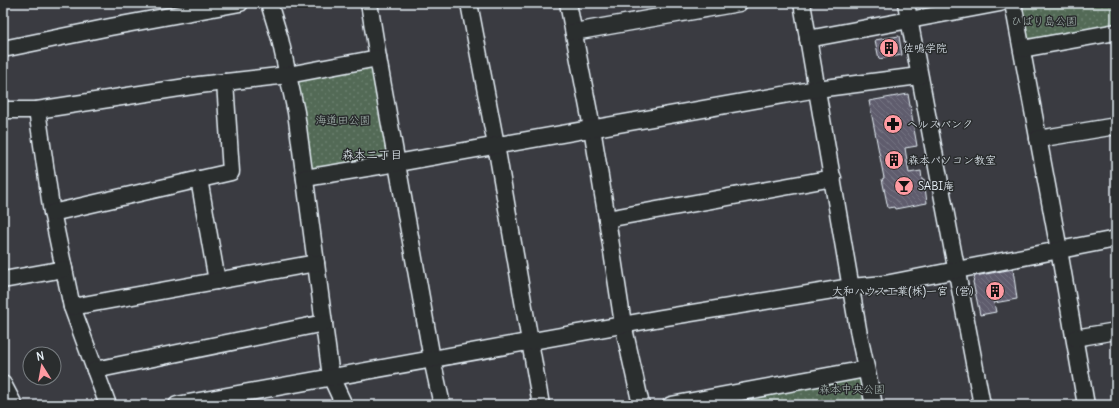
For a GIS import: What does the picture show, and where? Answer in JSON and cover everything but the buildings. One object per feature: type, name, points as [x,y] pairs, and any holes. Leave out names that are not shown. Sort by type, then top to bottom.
[{"type":"street","points":[[3,49],[110,27],[240,3]]},
{"type":"street","points":[[269,3],[280,39],[296,112],[331,377],[344,405]]},
{"type":"street","points":[[369,3],[432,359],[442,405]]},
{"type":"street","points":[[469,3],[496,145],[541,405]]},
{"type":"street","points":[[568,3],[592,128],[623,324],[641,405]]},
{"type":"street","points":[[574,32],[738,3]]},
{"type":"street","points":[[802,3],[859,335],[874,405]]},
{"type":"street","points":[[906,3],[982,405]]},
{"type":"street","points":[[808,39],[1000,3]]},
{"type":"street","points":[[1013,3],[1086,405]]},
{"type":"street","points":[[1022,49],[1116,32]]},
{"type":"street","points":[[3,110],[37,110],[199,85],[288,75],[378,58]]},
{"type":"street","points":[[305,178],[817,89],[920,76]]},
{"type":"street","points":[[52,212],[230,172],[226,82]]},
{"type":"street","points":[[37,110],[52,212],[72,307],[108,405]]},
{"type":"street","points":[[1038,139],[1116,126]]},
{"type":"street","points":[[607,219],[832,178]]},
{"type":"street","points":[[199,179],[217,281]]},
{"type":"street","points":[[177,405],[623,324],[851,287],[885,284],[1116,239]]},
{"type":"street","points":[[72,307],[316,263]]},
{"type":"street","points":[[3,280],[64,269]]},
{"type":"street","points":[[95,370],[324,323]]},
{"type":"street","points":[[1074,338],[1116,331]]},
{"type":"street","points":[[671,405],[866,369]]},
{"type":"street","points":[[3,384],[14,405]]},
{"type":"green space","name":"ひばり島公園","points":[[1021,3],[1116,3],[1116,26],[1029,41]]},
{"type":"green space","name":"海道田公園","points":[[374,64],[394,158],[309,171],[294,78]]},
{"type":"green space","name":"森本中央公園","points":[[866,369],[873,405],[671,405]]},
{"type":"place","name":"佐鳴学院","points":[[889,48]]},
{"type":"place","name":"ヘルスバンク","points":[[893,124]]},
{"type":"place","name":"森本パソコン教室","points":[[894,160]]},
{"type":"place","name":"SABI庵","points":[[904,186]]},
{"type":"place","name":"大和ハウス工業(株)一宮（営）","points":[[995,291]]},
{"type":"district","name":"森本二丁目","points":[[372,154]]}]
